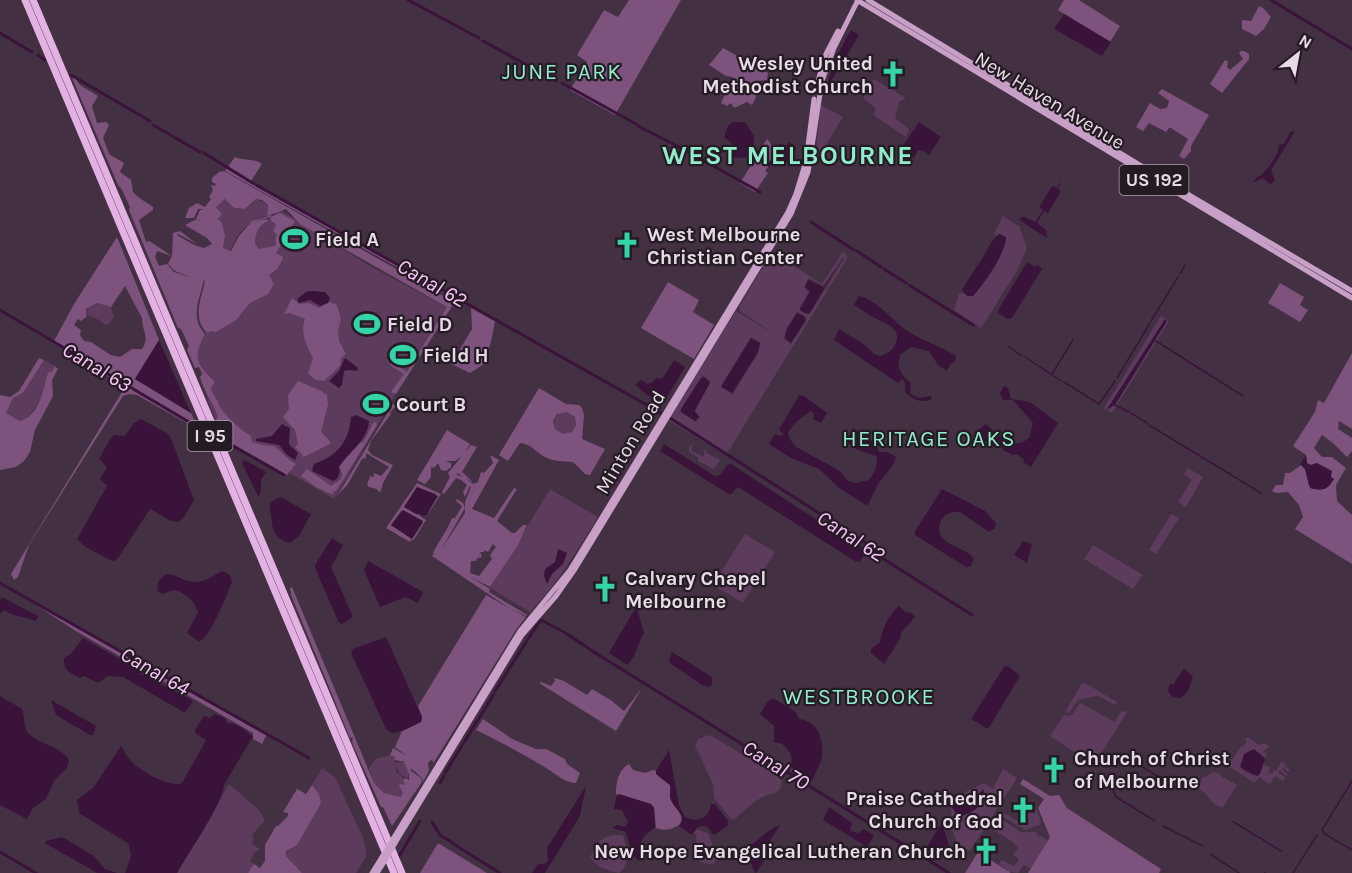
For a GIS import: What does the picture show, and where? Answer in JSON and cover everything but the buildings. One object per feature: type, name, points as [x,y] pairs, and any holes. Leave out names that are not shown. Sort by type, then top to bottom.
[{"type":"highway","name":"I 95","points":[[25,0],[394,873]]},
{"type":"highway","name":"I 95","points":[[33,0],[402,873]]},
{"type":"main road","points":[[857,0],[932,46],[941,48]]},
{"type":"main road","name":"Minton Road","points":[[377,873],[520,631],[572,571],[790,217],[802,189],[822,81],[834,48],[857,0]]},
{"type":"main road","name":"New Haven Avenue","points":[[868,0],[968,68],[986,72],[1065,126],[1119,152],[1220,216],[1352,291]]},
{"type":"main road","name":"New Haven Avenue","points":[[941,48],[949,50],[1040,111],[1063,118],[1109,153],[1212,214],[1230,218],[1352,298]]},
{"type":"main road","points":[[1109,153],[1119,152]]},
{"type":"main road","points":[[1126,163],[1136,163]]},
{"type":"main road","name":"Minton Road","points":[[372,873],[383,860]]},
{"type":"shaded area","points":[[629,0],[681,0],[615,115],[570,90],[587,62],[577,55],[604,10],[618,17]]},
{"type":"shaded area","points":[[1064,0],[1079,0],[1120,26],[1110,42],[1058,10]]},
{"type":"shaded area","points":[[1259,6],[1271,17],[1264,29],[1256,36],[1242,29],[1242,20],[1251,21]]},
{"type":"shaded area","points":[[1064,14],[1111,42],[1102,56],[1054,29]]},
{"type":"shaded area","points":[[851,30],[859,35],[825,91],[835,59]]},
{"type":"shaded area","points":[[723,48],[768,73],[767,80],[756,81],[756,97],[752,105],[747,102],[734,108],[731,103],[727,106],[721,103],[733,77],[726,76],[709,65]]},
{"type":"shaded area","points":[[1241,51],[1249,54],[1249,59],[1222,93],[1210,84],[1225,60],[1230,70],[1243,59],[1239,53]]},
{"type":"shaded area","points":[[72,78],[98,96],[92,106],[97,123],[106,122],[109,125],[103,138],[109,154],[124,163],[120,172],[131,180],[133,192],[153,207],[153,210],[139,220],[146,242],[149,241],[172,256],[173,233],[180,231],[197,244],[177,235],[204,248],[212,244],[207,238],[185,225],[197,219],[200,210],[204,209],[198,209],[194,218],[185,218],[189,208],[197,203],[205,207],[211,199],[209,197],[213,190],[211,185],[216,184],[212,182],[212,178],[224,171],[454,302],[452,298],[225,171],[235,157],[262,164],[251,181],[458,297],[396,394],[391,392],[404,374],[390,365],[392,362],[407,372],[447,307],[300,224],[286,209],[267,216],[268,205],[256,199],[245,209],[234,208],[225,199],[216,207],[222,214],[218,219],[222,223],[225,236],[223,248],[231,251],[239,236],[252,221],[280,213],[295,221],[276,253],[283,259],[277,269],[269,275],[274,284],[268,294],[250,303],[236,320],[216,332],[207,333],[200,321],[200,302],[204,280],[197,308],[198,322],[205,334],[199,349],[198,361],[215,382],[211,388],[219,406],[251,436],[252,442],[274,446],[296,464],[287,475],[228,441],[228,437],[221,433],[216,420],[218,417],[200,377],[203,374],[199,367],[195,368],[187,350],[189,346],[181,329],[178,328],[129,210],[130,207],[118,185]],"holes":[[[270,217],[276,226],[273,231],[277,235],[275,246],[259,249],[255,244],[256,233],[259,227],[268,221],[266,219],[253,222]],[[157,251],[172,256],[168,264],[175,271],[190,277],[174,272],[167,264],[159,266],[155,257]]]},
{"type":"shaded area","points":[[874,79],[906,98],[899,102],[895,118],[909,129],[906,137],[873,115],[876,109],[863,98]]},
{"type":"shaded area","points":[[1162,89],[1209,115],[1191,146],[1191,151],[1184,159],[1179,156],[1188,139],[1171,128],[1166,132],[1149,123],[1143,131],[1136,127],[1150,103],[1160,109],[1167,108],[1169,101],[1158,93]]},
{"type":"shaded area","points":[[821,105],[843,117],[814,164]]},
{"type":"shaded area","points":[[732,122],[746,123],[754,136],[754,143],[745,158],[732,157],[735,146],[724,137]]},
{"type":"shaded area","points":[[919,122],[941,137],[929,155],[918,150],[914,158],[901,149]]},
{"type":"shaded area","points":[[1294,131],[1271,170],[1275,181],[1270,184],[1262,178],[1253,183],[1271,164],[1279,145],[1284,144],[1290,132]]},
{"type":"shaded area","points":[[767,139],[772,147],[773,155],[765,171],[768,173],[755,192],[740,183]]},
{"type":"shaded area","points":[[789,142],[796,147],[792,165],[783,159],[775,159],[769,168],[768,164],[774,154],[772,150],[781,144],[786,146]]},
{"type":"shaded area","points":[[1062,180],[1058,189],[1061,191],[1048,213],[1044,211],[1037,223],[1046,230],[1047,238],[1019,220],[1025,217],[1035,222],[1043,210],[1039,207],[1052,186],[1057,188]]},
{"type":"shaded area","points":[[225,199],[234,208],[245,209],[257,199],[268,205],[267,216],[254,220],[244,228],[230,250],[223,248],[225,236],[218,218],[222,214],[216,207]]},
{"type":"shaded area","points":[[277,208],[370,266],[447,307],[334,499],[221,433],[208,401],[197,356],[199,345],[254,245],[258,231],[268,220],[266,219],[271,219]]},
{"type":"shaded area","points":[[1003,216],[1019,226],[1027,248],[1017,271],[981,328],[954,310],[959,293],[964,294],[980,282],[996,264],[1006,237],[999,234],[996,236],[994,233]]},
{"type":"shaded area","points":[[999,234],[1006,237],[998,260],[973,296],[967,296],[962,290],[990,244]]},
{"type":"shaded area","points":[[117,237],[159,340],[135,379],[191,413],[199,430],[137,395],[123,396],[29,545],[18,577],[14,580],[11,574],[125,387],[0,309],[54,341],[74,304]],"holes":[[[125,286],[142,318],[146,337],[142,349],[132,349],[120,357],[111,355],[91,342],[84,341],[80,335],[81,330],[74,325],[78,319],[81,321],[87,316],[86,309],[97,303],[111,307]]]},
{"type":"shaded area","points":[[772,252],[822,284],[843,252],[848,257],[726,455],[668,420],[736,311],[779,337],[740,311],[739,307]],"holes":[[[845,255],[810,314],[804,314],[799,308],[809,292],[804,287],[808,279],[823,286]],[[797,312],[807,318],[791,344],[784,339],[785,332]],[[751,337],[761,343],[758,353],[733,394],[721,386]],[[699,373],[713,383],[710,381],[695,411],[700,417],[696,422],[680,411],[702,376]]]},
{"type":"shaded area","points":[[844,255],[809,314],[801,311],[810,292],[805,287],[808,280],[824,287]]},
{"type":"shaded area","points":[[1027,262],[1034,266],[1038,265],[1042,269],[1012,318],[1008,319],[999,314],[998,310]]},
{"type":"shaded area","points":[[668,282],[699,300],[693,312],[714,325],[694,359],[641,328]]},
{"type":"shaded area","points":[[1280,283],[1304,297],[1300,305],[1308,310],[1300,322],[1268,303]]},
{"type":"shaded area","points":[[306,292],[325,292],[330,298],[328,303],[320,306],[310,300],[299,303],[297,299]]},
{"type":"shaded area","points":[[859,296],[873,302],[909,332],[956,356],[955,362],[950,364],[947,371],[938,365],[929,351],[911,347],[901,354],[899,367],[911,383],[910,394],[919,398],[932,396],[931,400],[920,401],[911,397],[905,392],[905,383],[902,379],[898,383],[834,340],[839,329],[880,356],[889,352],[895,345],[897,334],[892,327],[854,305]]},
{"type":"shaded area","points":[[292,298],[299,304],[309,303],[319,308],[329,302],[337,305],[341,319],[338,330],[339,341],[346,354],[341,358],[340,366],[324,381],[315,380],[308,373],[313,358],[303,334],[305,319],[290,313],[284,314]]},
{"type":"shaded area","points":[[97,303],[111,307],[114,317],[109,324],[106,325],[86,314],[88,307]]},
{"type":"shaded area","points":[[471,307],[495,321],[484,364],[470,373],[451,364],[472,329]]},
{"type":"shaded area","points":[[797,313],[804,316],[806,320],[791,343],[785,338],[787,328]]},
{"type":"shaded area","points":[[1161,316],[1169,321],[1112,413],[1104,408]]},
{"type":"shaded area","points":[[1165,319],[1167,321],[1115,405],[1107,409]]},
{"type":"shaded area","points":[[751,338],[760,343],[758,352],[732,393],[721,387]]},
{"type":"shaded area","points":[[159,340],[191,413],[135,379]]},
{"type":"shaded area","points":[[1352,353],[1352,429],[1339,421],[1338,429],[1352,438],[1352,451],[1347,457],[1322,435],[1314,448],[1322,457],[1332,457],[1346,468],[1336,485],[1337,501],[1352,515],[1352,564],[1295,529],[1303,517],[1299,505],[1288,492],[1272,491],[1276,485],[1283,485],[1285,473],[1290,473],[1301,465],[1305,469],[1309,486],[1334,479],[1307,463],[1306,455],[1293,446],[1315,412],[1318,400],[1324,403]]},
{"type":"shaded area","points":[[39,358],[44,360],[23,393],[13,398],[6,413],[20,421],[27,418],[40,401],[48,373],[55,366],[58,369],[52,380],[53,396],[35,430],[30,452],[24,461],[16,467],[0,470],[0,395],[10,397],[19,391]]},
{"type":"shaded area","points":[[345,358],[357,367],[358,371],[344,371],[342,385],[339,388],[329,381],[339,371]]},
{"type":"shaded area","points":[[44,360],[55,366],[45,384],[42,400],[26,419],[20,421],[6,413],[13,398],[23,393]]},
{"type":"shaded area","points":[[674,360],[685,367],[663,404],[635,385],[641,380],[648,384],[656,378],[662,379]]},
{"type":"shaded area","points":[[704,377],[710,383],[695,410],[699,417],[695,421],[681,412],[681,409],[701,378]]},
{"type":"shaded area","points":[[298,381],[327,395],[328,405],[321,432],[330,444],[304,457],[295,447],[298,444],[295,430],[283,417],[289,409],[288,395]]},
{"type":"shaded area","points":[[1004,386],[1008,388],[1011,399],[1030,402],[1058,423],[1031,467],[1017,454],[1013,455],[1004,451],[1001,444],[994,447],[976,435],[977,431],[986,424],[1011,443],[1023,442],[1029,438],[1033,423],[1013,400],[1003,400],[1000,393]]},
{"type":"shaded area","points":[[539,388],[566,404],[579,405],[584,415],[582,439],[605,449],[590,475],[585,474],[573,462],[548,459],[531,447],[520,443],[508,461],[499,455]],"holes":[[[567,412],[575,417],[576,425],[572,432],[563,434],[555,429],[553,421],[557,414]]]},
{"type":"shaded area","points":[[799,395],[804,396],[827,413],[821,423],[813,419],[814,414],[811,411],[797,421],[788,432],[789,438],[796,447],[840,471],[848,481],[856,483],[869,480],[877,462],[876,456],[858,450],[846,442],[853,428],[876,444],[879,452],[887,452],[896,457],[893,465],[878,484],[868,505],[838,487],[819,469],[791,458],[769,444],[775,434],[780,436],[784,434],[779,430]]},
{"type":"shaded area","points":[[393,404],[396,406],[371,441],[368,450],[372,455],[393,465],[381,491],[367,485],[370,476],[374,477],[374,473],[381,476],[389,467],[366,453],[366,458],[362,459],[348,484],[337,496]]},
{"type":"shaded area","points":[[561,412],[569,412],[576,419],[576,427],[569,434],[561,434],[554,427],[554,419]]},
{"type":"shaded area","points":[[356,415],[369,421],[368,428],[362,440],[339,467],[340,472],[337,479],[333,481],[312,471],[314,464],[329,457],[340,447],[348,434],[351,417]]},
{"type":"shaded area","points":[[141,419],[167,433],[171,438],[194,500],[184,517],[178,522],[171,521],[150,509],[114,561],[84,546],[77,539],[107,486],[100,479],[107,467],[99,459],[114,435],[125,436],[133,424]]},
{"type":"shaded area","points":[[376,422],[377,425],[336,491],[333,491],[333,495],[316,487],[301,476],[307,469],[331,486],[340,480],[343,475],[339,467],[346,456],[361,442],[363,443],[373,423]]},
{"type":"shaded area","points":[[282,424],[290,428],[289,444],[298,453],[295,460],[287,455],[279,445],[256,441],[256,439],[272,436]]},
{"type":"shaded area","points":[[447,430],[470,444],[465,452],[471,445],[477,447],[462,472],[473,484],[478,482],[481,472],[484,473],[493,463],[490,455],[499,460],[472,509],[494,518],[514,488],[517,489],[497,521],[512,533],[523,525],[527,525],[518,545],[490,587],[471,577],[490,589],[489,592],[527,615],[510,608],[526,617],[436,759],[433,763],[432,759],[428,763],[429,771],[423,782],[422,778],[412,769],[410,770],[421,778],[422,782],[392,826],[353,745],[354,737],[350,738],[290,588],[292,587],[374,783],[384,793],[401,797],[403,793],[399,786],[400,784],[405,785],[403,780],[406,778],[409,780],[404,762],[406,762],[395,760],[394,756],[390,755],[393,748],[407,756],[395,747],[402,731],[421,722],[422,717],[418,706],[486,595],[509,608],[432,556],[437,555],[433,553],[452,518],[455,518],[462,506],[456,501],[457,499],[463,503],[465,508],[470,486],[465,497],[463,492],[467,485],[456,478],[445,493],[442,492],[450,477],[448,473],[462,456],[455,461],[445,461],[451,463],[451,467],[446,471],[441,470],[438,463],[434,468],[431,467],[431,477],[425,484],[417,480]],"holes":[[[465,508],[465,513],[441,550]],[[493,544],[496,547],[490,555],[492,559],[479,576],[470,573],[471,561],[482,557],[480,552],[484,550],[488,552]]]},
{"type":"shaded area","points":[[694,443],[692,451],[704,457],[705,449],[708,454],[720,460],[714,469],[698,461],[698,457],[689,452],[689,447]]},
{"type":"shaded area","points":[[664,444],[715,476],[720,475],[727,465],[731,464],[863,548],[866,551],[860,562],[738,487],[730,495],[660,451]]},
{"type":"shaded area","points":[[1306,455],[1307,463],[1310,465],[1317,463],[1332,471],[1331,477],[1334,479],[1329,486],[1321,490],[1310,488],[1305,469],[1300,464]]},
{"type":"shaded area","points":[[245,460],[266,472],[261,480],[259,498],[242,463]]},
{"type":"shaded area","points":[[1188,468],[1203,477],[1186,507],[1178,502],[1192,480],[1184,474]]},
{"type":"shaded area","points":[[417,483],[441,494],[428,515],[436,494],[417,487],[404,507],[420,513],[420,516],[426,520],[413,541],[412,539],[410,542],[386,528]],"holes":[[[401,511],[423,523],[412,539],[391,525]]]},
{"type":"shaded area","points":[[417,487],[438,496],[426,516],[416,514],[404,507]]},
{"type":"shaded area","points":[[550,489],[598,517],[558,578],[530,612],[490,588]]},
{"type":"shaded area","points":[[942,489],[985,511],[996,523],[995,528],[989,532],[960,512],[948,514],[941,520],[939,531],[941,536],[970,554],[974,559],[970,567],[966,567],[915,535],[915,531]]},
{"type":"shaded area","points":[[281,497],[311,514],[299,536],[290,543],[277,536],[272,524],[271,503]]},
{"type":"shaded area","points":[[403,510],[423,521],[412,539],[391,525]]},
{"type":"shaded area","points":[[1171,514],[1179,518],[1156,554],[1149,550]]},
{"type":"shaded area","points":[[745,534],[775,552],[743,603],[713,585]]},
{"type":"shaded area","points":[[332,538],[343,545],[331,567],[353,617],[342,624],[339,623],[315,568]]},
{"type":"shaded area","points":[[1023,541],[1032,544],[1027,563],[1014,555]]},
{"type":"shaded area","points":[[1093,545],[1143,575],[1133,589],[1084,559]]},
{"type":"shaded area","points":[[558,549],[567,553],[563,564],[552,574],[547,584],[544,576],[545,569],[555,562]]},
{"type":"shaded area","points":[[368,561],[423,592],[418,603],[405,597],[380,607],[364,570]]},
{"type":"shaded area","points":[[222,571],[230,575],[232,582],[209,632],[199,642],[187,633],[198,612],[192,601],[174,590],[163,594],[158,592],[158,584],[166,574],[195,582]]},
{"type":"shaded area","points":[[9,587],[267,734],[262,744],[253,739],[253,733],[74,630]]},
{"type":"shaded area","points":[[2,597],[38,618],[35,621],[4,610],[0,614]]},
{"type":"shaded area","points":[[899,606],[915,617],[901,633],[900,639],[884,664],[871,653],[871,649],[880,642],[886,622]]},
{"type":"shaded area","points":[[637,609],[644,633],[633,658],[627,665],[609,653]]},
{"type":"shaded area","points":[[386,637],[422,717],[421,722],[392,733],[386,729],[351,653],[353,649]]},
{"type":"shaded area","points":[[83,638],[137,669],[142,675],[150,677],[193,701],[185,713],[123,677],[108,676],[98,683],[84,676],[80,678],[74,675],[66,669],[64,659]]},
{"type":"shaded area","points":[[672,652],[712,677],[710,687],[702,685],[671,664],[669,662]]},
{"type":"shaded area","points":[[1008,666],[1020,676],[988,729],[971,719],[1004,667]]},
{"type":"shaded area","points":[[1184,668],[1193,677],[1188,691],[1181,698],[1172,697],[1168,691],[1170,683],[1173,685]]},
{"type":"shaded area","points":[[554,678],[564,681],[587,695],[592,689],[624,711],[642,688],[616,731],[539,683],[551,686],[555,681]]},
{"type":"shaded area","points":[[1082,683],[1117,702],[1115,705],[1098,696],[1078,700],[1069,713],[1065,712]]},
{"type":"shaded area","points":[[0,696],[22,709],[28,733],[60,751],[69,760],[67,768],[54,781],[46,799],[32,809],[27,819],[0,805]]},
{"type":"shaded area","points":[[773,698],[796,712],[799,719],[811,723],[821,738],[822,757],[813,780],[791,767],[792,759],[789,751],[781,743],[774,743],[774,726],[760,714],[768,701]]},
{"type":"shaded area","points":[[51,700],[96,726],[93,735],[56,715]]},
{"type":"shaded area","points":[[1080,703],[1115,722],[1121,711],[1127,712],[1094,765],[1050,736],[1064,715],[1071,716]]},
{"type":"shaded area","points":[[215,714],[253,736],[224,785],[218,804],[177,873],[125,873],[131,856],[129,844],[79,813],[77,800],[93,788],[121,746],[131,761],[148,774],[170,783],[182,783],[206,740],[195,733],[195,730],[204,716],[210,718]]},
{"type":"shaded area","points":[[483,719],[512,739],[536,749],[546,749],[565,759],[567,764],[580,773],[576,783],[563,779],[526,756],[476,730]]},
{"type":"shaded area","points":[[710,735],[778,776],[782,781],[780,789],[776,793],[759,799],[735,819],[731,819],[714,798],[713,784],[695,746],[698,739]]},
{"type":"shaded area","points":[[1247,737],[1259,745],[1264,743],[1270,747],[1263,751],[1267,754],[1265,758],[1260,753],[1251,751],[1248,753],[1242,761],[1242,770],[1254,776],[1264,763],[1265,766],[1271,767],[1268,772],[1272,774],[1275,769],[1276,772],[1281,762],[1285,763],[1284,766],[1290,770],[1288,772],[1283,767],[1282,770],[1288,774],[1286,776],[1280,770],[1278,773],[1285,777],[1283,781],[1275,776],[1270,784],[1259,777],[1256,782],[1253,782],[1228,766],[1241,746],[1243,747],[1247,742],[1245,740]]},
{"type":"shaded area","points":[[1254,749],[1265,759],[1260,774],[1257,776],[1240,767],[1244,754]]},
{"type":"shaded area","points":[[669,750],[679,805],[685,817],[694,820],[702,818],[708,813],[711,804],[715,804],[728,821],[728,825],[715,835],[705,826],[698,827],[693,834],[690,834],[679,826],[682,818],[671,800],[670,785],[656,774]]},
{"type":"shaded area","points":[[394,755],[395,763],[404,762],[409,773],[408,778],[402,776],[395,764],[396,772],[404,779],[402,797],[384,793],[374,783],[369,768],[375,759]]},
{"type":"shaded area","points":[[629,764],[633,770],[645,773],[656,771],[658,776],[670,785],[671,800],[682,818],[680,824],[668,829],[656,828],[654,808],[651,804],[616,794],[620,773]]},
{"type":"shaded area","points":[[322,768],[335,777],[363,838],[366,857],[356,873],[302,873],[286,856],[320,803],[319,794],[312,785]]},
{"type":"shaded area","points":[[1003,769],[1017,778],[970,851],[963,848],[953,832],[951,806],[967,791],[984,783],[993,789]]},
{"type":"shaded area","points":[[1213,772],[1219,773],[1237,785],[1223,807],[1199,789],[1202,778]]},
{"type":"shaded area","points":[[1023,779],[1050,796],[1059,795],[1067,808],[1161,869],[1159,873],[1028,873],[1050,837],[1038,808],[1044,799],[1020,784]]},
{"type":"shaded area","points":[[229,784],[257,808],[265,820],[252,835],[254,839],[252,844],[260,849],[254,853],[250,862],[254,864],[248,873],[177,873]]},
{"type":"shaded area","points":[[312,785],[319,794],[321,803],[297,845],[286,851],[286,856],[302,873],[248,873],[254,864],[260,868],[265,861],[265,845],[276,826],[288,816],[288,813],[283,812],[297,789],[306,794]]},
{"type":"shaded area","points":[[586,786],[580,816],[545,873],[532,873],[538,864],[548,861],[547,848]]},
{"type":"shaded area","points":[[984,789],[979,806],[972,812],[955,819],[956,813],[952,808],[954,804],[965,800],[967,795],[976,796]]},
{"type":"shaded area","points":[[619,794],[651,804],[654,808],[655,828],[646,834],[642,841],[639,861],[632,855],[626,832],[612,828],[617,825],[625,827],[628,822],[622,810],[614,809],[616,797]]},
{"type":"shaded area","points":[[829,807],[852,823],[850,831],[858,833],[864,829],[874,836],[867,847],[823,820]]},
{"type":"shaded area","points":[[1037,810],[1041,822],[1025,830],[1000,815],[1002,812],[1023,824],[1029,812]]},
{"type":"shaded area","points":[[998,817],[1021,832],[1036,832],[1038,837],[1041,836],[1048,840],[1031,869],[1024,865],[1018,873],[1009,872],[999,864],[1002,860],[1014,866],[1019,859],[1013,855],[1018,848],[1014,843],[991,828]]},
{"type":"shaded area","points":[[780,825],[764,850],[765,859],[755,873],[745,849]]},
{"type":"shaded area","points":[[940,825],[943,826],[949,845],[942,847],[936,857],[926,849]]},
{"type":"shaded area","points":[[695,829],[708,833],[717,856],[713,864],[706,864],[698,859],[696,834],[693,834]]},
{"type":"shaded area","points":[[623,835],[627,860],[619,873],[602,868],[592,860],[590,857],[602,839]]},
{"type":"shaded area","points":[[62,837],[94,856],[105,869],[117,873],[97,873],[45,843]]},
{"type":"shaded area","points":[[438,843],[487,873],[420,873]]},
{"type":"shaded area","points":[[978,852],[1011,873],[965,873]]},
{"type":"waterway","points":[[408,0],[479,38]]},
{"type":"waterway","points":[[1271,0],[1352,49]]},
{"type":"waterway","name":"Canal 62","points":[[0,33],[32,52]]},
{"type":"waterway","points":[[483,41],[556,81]]},
{"type":"waterway","name":"Canal 62","points":[[38,55],[45,60]]},
{"type":"waterway","name":"Canal 62","points":[[71,75],[150,121]]},
{"type":"waterway","points":[[562,83],[636,124]]},
{"type":"waterway","name":"Canal 62","points":[[153,125],[200,152]]},
{"type":"waterway","points":[[638,126],[669,142]]},
{"type":"waterway","points":[[672,143],[760,192]]},
{"type":"waterway","name":"Canal 62","points":[[204,153],[251,182],[661,413]]},
{"type":"waterway","points":[[811,222],[854,250]]},
{"type":"waterway","points":[[857,251],[881,267]]},
{"type":"waterway","points":[[1180,274],[1185,265]]},
{"type":"waterway","points":[[884,269],[906,283]]},
{"type":"waterway","points":[[1151,321],[1178,277]]},
{"type":"waterway","points":[[909,285],[973,325]]},
{"type":"waterway","name":"Canal 63","points":[[0,310],[194,425]]},
{"type":"waterway","points":[[1117,378],[1150,323]]},
{"type":"waterway","points":[[1052,374],[1073,340]]},
{"type":"waterway","points":[[1156,341],[1243,396]]},
{"type":"waterway","points":[[1008,346],[1022,356]]},
{"type":"waterway","points":[[1025,357],[1061,381]]},
{"type":"waterway","points":[[1064,382],[1099,404],[1115,381]]},
{"type":"waterway","points":[[1115,405],[1129,412]]},
{"type":"waterway","points":[[1131,413],[1147,423]]},
{"type":"waterway","name":"Canal 62","points":[[670,418],[869,545],[882,558],[972,615]]},
{"type":"waterway","points":[[1149,425],[1261,493]]},
{"type":"waterway","name":"Canal 63","points":[[231,445],[284,475]]},
{"type":"waterway","name":"Canal 64","points":[[0,583],[309,758]]},
{"type":"waterway","name":"Canal 70","points":[[539,623],[541,620],[562,631]]},
{"type":"waterway","points":[[495,691],[537,625]]},
{"type":"waterway","name":"Canal 70","points":[[564,632],[600,656]]},
{"type":"waterway","name":"Canal 70","points":[[602,657],[949,873]]},
{"type":"waterway","points":[[445,773],[494,694]]},
{"type":"waterway","points":[[1123,757],[1127,757],[1176,788]]},
{"type":"waterway","points":[[1116,775],[1111,786],[1116,797],[1155,821]]},
{"type":"waterway","points":[[440,783],[444,776]]},
{"type":"waterway","points":[[1352,781],[1322,830],[1352,850]]},
{"type":"waterway","points":[[398,858],[420,821]]},
{"type":"waterway","points":[[1232,821],[1281,851]]},
{"type":"waterway","points":[[432,822],[440,835],[453,843]]},
{"type":"waterway","points":[[1163,826],[1203,846]]},
{"type":"waterway","points":[[1293,873],[1317,835]]},
{"type":"waterway","points":[[455,845],[500,873]]},
{"type":"waterway","points":[[0,852],[36,873]]},
{"type":"waterway","points":[[1210,854],[1239,873]]},
{"type":"place","name":"Wesley United Methodist Church","points":[[893,74]]},
{"type":"place","name":"Field A","points":[[295,239]]},
{"type":"place","name":"West Melbourne Christian Center","points":[[627,245]]},
{"type":"place","name":"Field D","points":[[367,324]]},
{"type":"place","name":"Field H","points":[[403,355]]},
{"type":"place","name":"Court B","points":[[376,404]]},
{"type":"place","name":"Calvary Chapel Melbourne","points":[[605,589]]},
{"type":"place","name":"Church of Christ of Melbourne","points":[[1054,770]]},
{"type":"place","name":"Praise Cathedral Church of God","points":[[1023,810]]},
{"type":"place","name":"New Hope Evangelical Lutheran Church","points":[[986,851]]},
{"type":"district","name":"JUNE PARK","points":[[562,71]]},
{"type":"district","name":"WEST MELBOURNE","points":[[788,155]]},
{"type":"district","name":"HERITAGE OAKS","points":[[929,438]]},
{"type":"district","name":"WESTBROOKE","points":[[859,696]]}]
